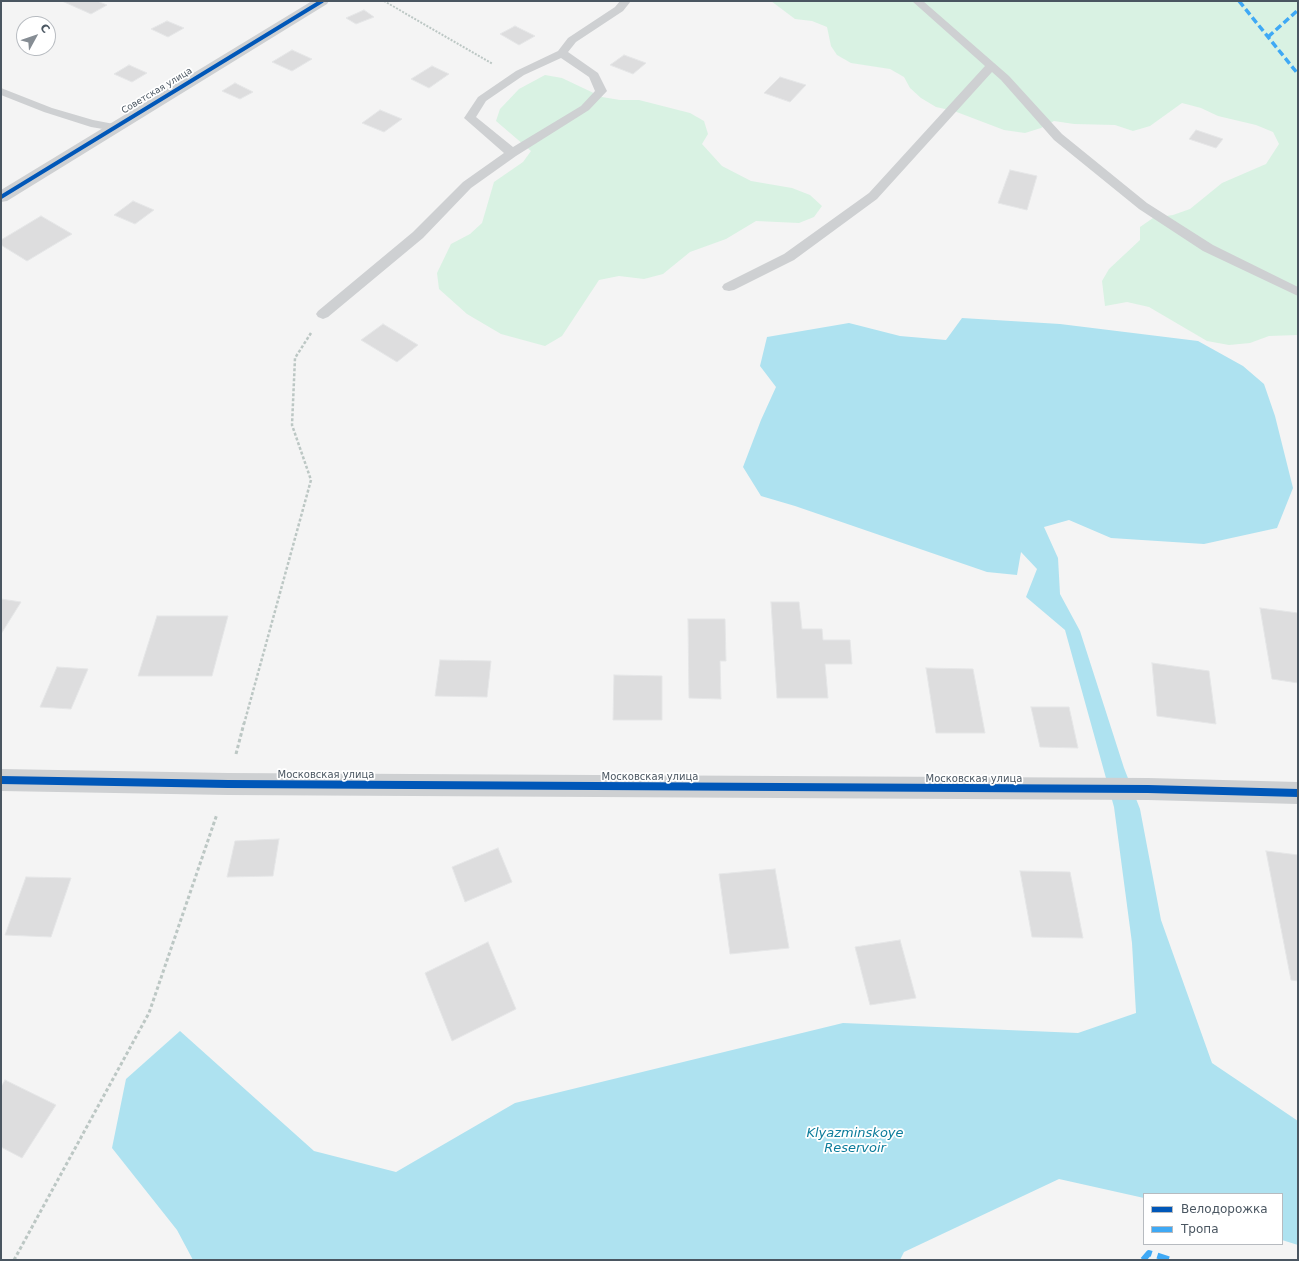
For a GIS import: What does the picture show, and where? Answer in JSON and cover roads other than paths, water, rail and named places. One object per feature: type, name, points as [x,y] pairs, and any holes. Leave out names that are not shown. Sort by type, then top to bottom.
[{"type":"street","name":"Советская улица","points":[[1,197],[322,1]]},
{"type":"street","name":"Московская улица","points":[[1,780],[228,784],[1105,790],[1148,789],[1298,793]]},
{"type":"lane","points":[[512,153],[470,118],[482,99],[515,76],[562,53],[572,40],[620,9],[626,1]]},
{"type":"lane","points":[[917,1],[1005,78],[1058,137],[1143,206],[1208,248],[1298,292]]},
{"type":"lane","points":[[323,314],[418,235],[467,185],[512,153],[585,108],[601,91],[594,75],[562,53]]},
{"type":"lane","points":[[730,287],[789,257],[874,196],[991,66]]},
{"type":"lane","points":[[1,91],[48,110],[91,123],[115,127]]},
{"type":"water","name":"Klyazminskoye Reservoir","points":[[962,318],[1060,324],[1198,341],[1243,366],[1264,384],[1275,416],[1293,488],[1277,528],[1204,544],[1111,538],[1069,520],[1044,527],[1058,558],[1060,594],[1080,631],[1124,768],[1140,809],[1161,920],[1212,1063],[1298,1121],[1298,1245],[1283,1240],[1283,1193],[1143,1193],[1143,1198],[1059,1179],[904,1252],[900,1260],[193,1260],[177,1230],[112,1148],[126,1079],[180,1031],[314,1151],[396,1172],[515,1103],[843,1023],[1078,1033],[1136,1013],[1132,943],[1114,807],[1065,630],[1026,597],[1037,569],[1021,552],[1017,575],[987,572],[795,506],[761,496],[743,467],[761,420],[776,387],[760,366],[767,337],[849,323],[900,336],[946,340]]}]
